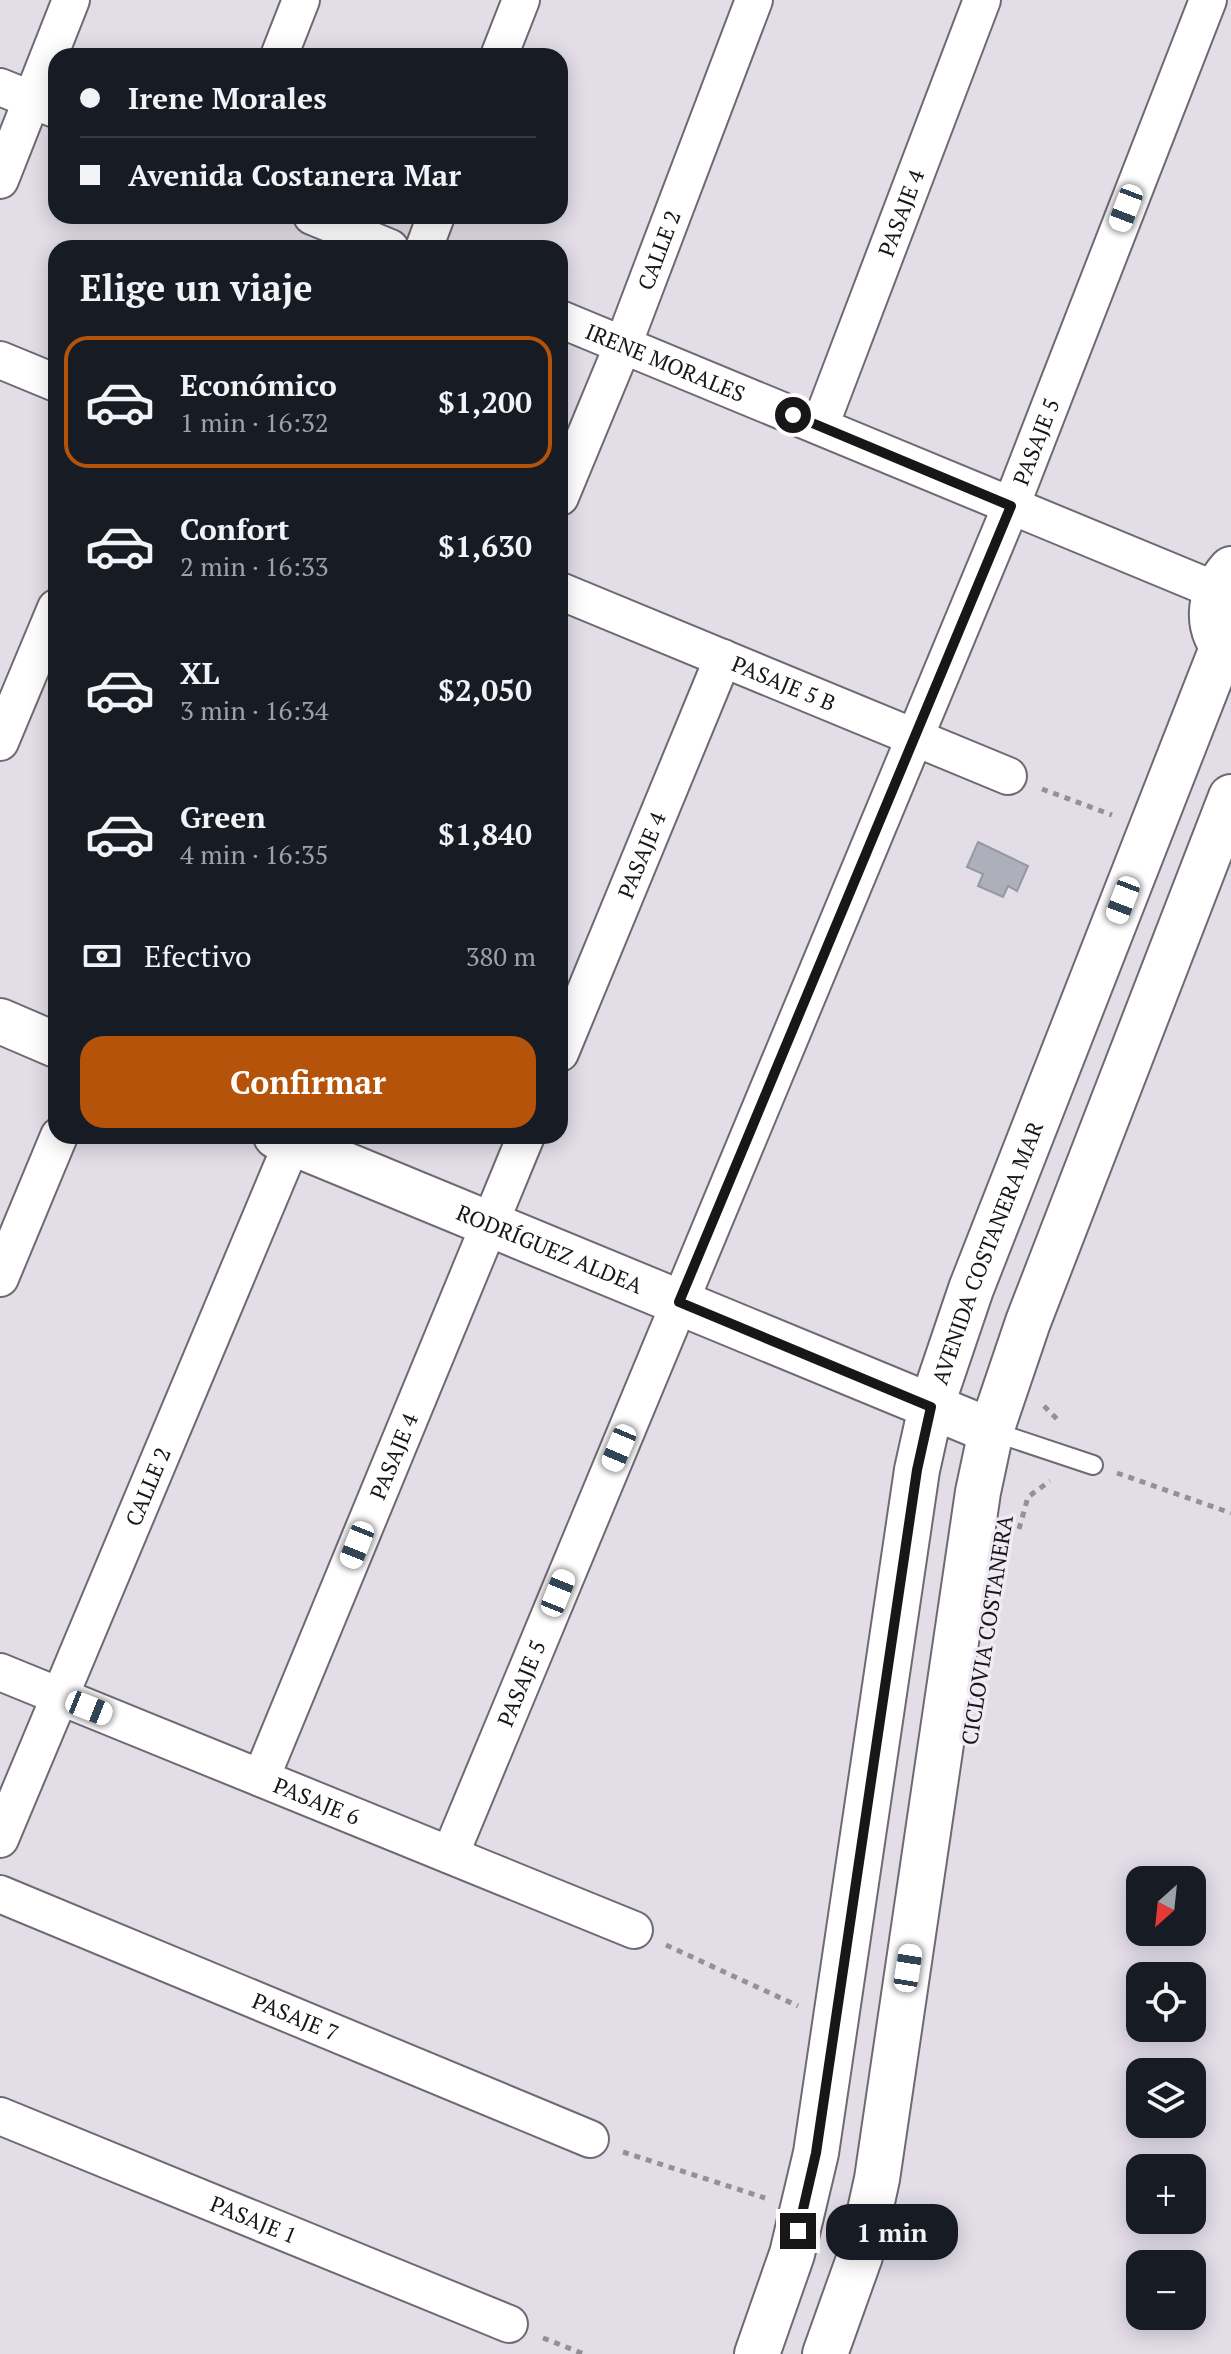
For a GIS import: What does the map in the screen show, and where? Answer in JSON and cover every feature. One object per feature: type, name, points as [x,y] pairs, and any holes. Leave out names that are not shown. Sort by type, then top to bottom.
[{"type":"main road","name":"AVENIDA COSTANERA MAR","points":[[757,2354],[780,2293],[805,2209],[915,1485],[931,1407],[971,1289],[1164,800],[1227,652],[1211,614],[1223,580]]},
{"type":"main road","points":[[825,2354],[860,2256],[877,2179],[976,1508],[991,1431],[1028,1322],[1231,797]]},
{"type":"main road","points":[[0,1021],[48,1042]]},
{"type":"main road","name":"RODRÍGUEZ ALDEA","points":[[302,1144],[991,1431]]},
{"type":"street","points":[[51,48],[71,0]]},
{"type":"street","points":[[282,48],[301,0]]},
{"type":"street","points":[[502,48],[521,0]]},
{"type":"street","name":"CALLE 2","points":[[568,478],[623,345],[754,0]]},
{"type":"street","name":"PASAJE 4","points":[[820,426],[982,0]]},
{"type":"street","name":"PASAJE 5","points":[[450,1855],[1011,506],[1208,0]]},
{"type":"street","points":[[0,180],[48,56]]},
{"type":"street","points":[[332,224],[370,240]]},
{"type":"street","name":"IRENE MORALES","points":[[568,322],[1011,506],[1223,580]]},
{"type":"street","points":[[0,360],[48,380]]},
{"type":"street","name":"PASAJE 5 B","points":[[568,594],[1008,776]]},
{"type":"street","points":[[0,742],[48,627]]},
{"type":"street","name":"PASAJE 4","points":[[568,1034],[723,658]]},
{"type":"street","points":[[0,1278],[56,1144]]},
{"type":"street","name":"CALLE 2","points":[[0,1839],[286,1144]]},
{"type":"street","name":"PASAJE 4","points":[[261,1778],[523,1144]]},
{"type":"street","name":"PASAJE 6","points":[[0,1672],[634,1930]]},
{"type":"street","name":"PASAJE 7","points":[[0,1894],[590,2139]]},
{"type":"street","name":"PASAJE 1","points":[[0,2116],[509,2324]]},
{"type":"lane","name":"RODRÍGUEZ ALDEA","points":[[991,1431],[1093,1465]]},
{"type":"path","points":[[1008,776],[1117,817],[1136,789],[1164,800]]},
{"type":"path","name":"CICLOVIA COSTANERA","points":[[1018,1534],[1023,1506],[1036,1488],[1049,1483],[1062,1423],[1043,1404],[1045,1393]]},
{"type":"path","points":[[1093,1465],[1231,1513]]},
{"type":"path","points":[[634,1930],[835,2023]]},
{"type":"path","points":[[590,2139],[716,2185],[805,2209]]},
{"type":"building","points":[[978,842],[1028,866],[1017,891],[1008,886],[1003,897],[978,886],[983,874],[967,867]]},
{"type":"route","points":[[793,415],[1011,506],[679,1302],[931,1407],[917,1470],[816,2153],[798,2231]]}]
